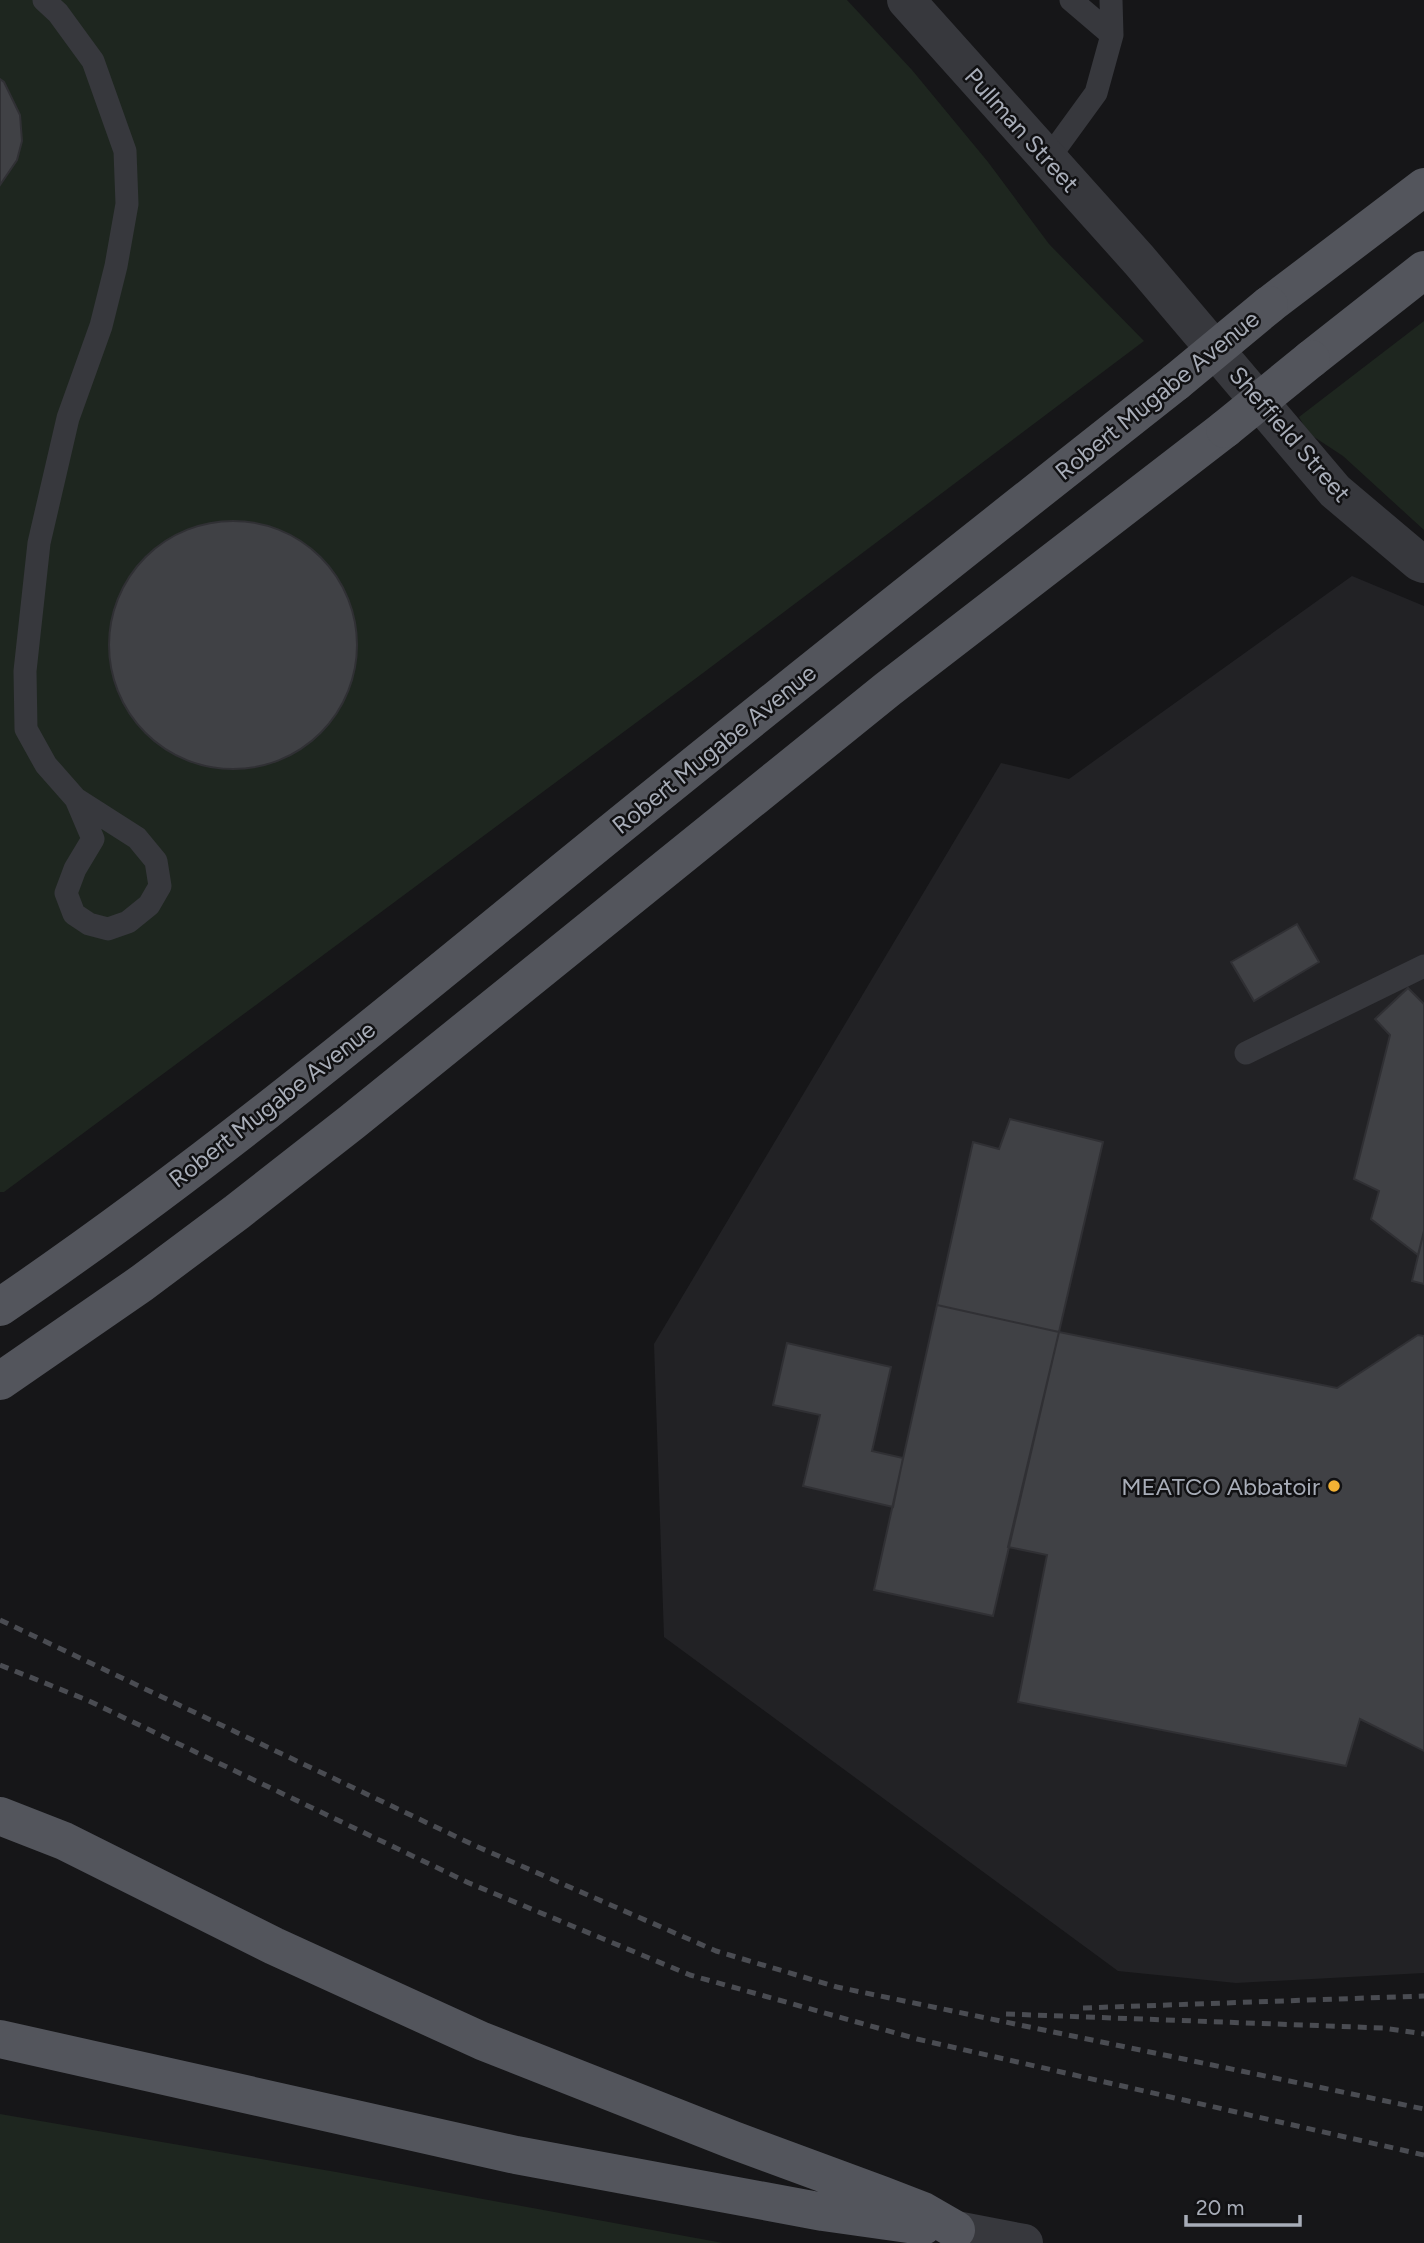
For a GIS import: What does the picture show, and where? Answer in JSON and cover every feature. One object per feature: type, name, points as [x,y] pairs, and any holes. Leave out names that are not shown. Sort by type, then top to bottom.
[{"type":"main road","name":"Robert Mugabe Avenue","points":[[0,1307],[75,1255],[336,1056],[882,613],[1176,382],[1269,305],[1424,187]]},
{"type":"main road","points":[[0,1381],[142,1283],[237,1212],[888,689],[1225,429],[1424,270]]},
{"type":"main road","points":[[0,1816],[64,1841],[274,1946],[482,2041],[923,2211],[956,2230]]},
{"type":"main road","points":[[0,2039],[516,2155],[823,2212],[956,2230]]},
{"type":"street","name":"Pullman Street","points":[[906,0],[1139,260]]},
{"type":"street","name":"Sheffield Street","points":[[1139,260],[1335,491],[1424,564]]},
{"type":"street","points":[[956,2230],[1024,2243]]},
{"type":"lane","points":[[44,0],[58,13],[93,61],[125,151],[127,204],[116,266],[101,326],[68,418],[39,543],[25,671],[26,729],[46,765],[76,799],[137,838],[156,861],[160,886],[149,905],[128,922],[108,929],[89,924],[74,914],[66,894],[75,869],[93,839],[76,799]]},
{"type":"lane","points":[[1071,0],[1112,35]]},
{"type":"lane","points":[[1048,159],[1096,93],[1112,35],[1111,0]]},
{"type":"lane","points":[[1246,1053],[1424,966]]},
{"type":"shaded area","points":[[0,0],[847,0],[912,70],[988,162],[1049,244],[1144,341],[703,673],[4,1192],[0,1192]]},
{"type":"shaded area","points":[[1424,321],[1424,530],[1343,456],[1308,433],[1299,417]]},
{"type":"shaded area","points":[[1352,576],[1424,606],[1424,1973],[1236,1983],[1118,1971],[664,1637],[654,1344],[1001,763],[1069,779]]},
{"type":"shaded area","points":[[0,2114],[336,2172],[723,2243],[0,2243]]},
{"type":"building","points":[[0,79],[20,115],[22,141],[17,160],[0,185]]},
{"type":"building","points":[[233,521],[269,526],[302,542],[321,557],[336,576],[352,609],[357,645],[352,681],[336,714],[321,733],[302,748],[269,764],[233,769],[197,764],[164,748],[145,733],[130,714],[114,681],[109,645],[114,609],[130,576],[145,557],[164,542],[197,526]]},
{"type":"building","points":[[1297,924],[1319,962],[1254,1001],[1231,962]]},
{"type":"building","points":[[1408,988],[1424,1004],[1424,1231],[1418,1255],[1371,1219],[1379,1191],[1354,1179],[1390,1035],[1375,1019]]},
{"type":"building","points":[[1010,1119],[1103,1142],[1059,1332],[937,1305],[973,1142],[999,1149]]},
{"type":"building","points":[[1424,1231],[1424,1284],[1412,1281]]},
{"type":"building","points":[[937,1305],[1059,1332],[993,1616],[874,1590]]},
{"type":"building","points":[[1059,1332],[1337,1388],[1418,1335],[1424,1336],[1424,1751],[1360,1719],[1346,1766],[1018,1702],[1047,1555],[1008,1547]]},
{"type":"building","points":[[787,1343],[891,1367],[872,1451],[903,1458],[893,1507],[803,1486],[820,1415],[773,1405]]},
{"type":"railway","points":[[0,1620],[478,1847],[716,1951],[837,1987],[1424,2109]]},
{"type":"railway","points":[[0,1665],[87,1700],[469,1883],[690,1975],[917,2039],[1424,2155]]},
{"type":"railway","points":[[1083,2008],[1424,1996]]},
{"type":"railway","points":[[1006,2014],[1383,2028],[1424,2034]]},
{"type":"place","name":"MEATCO Abbatoir","points":[[1334,1486]]}]
